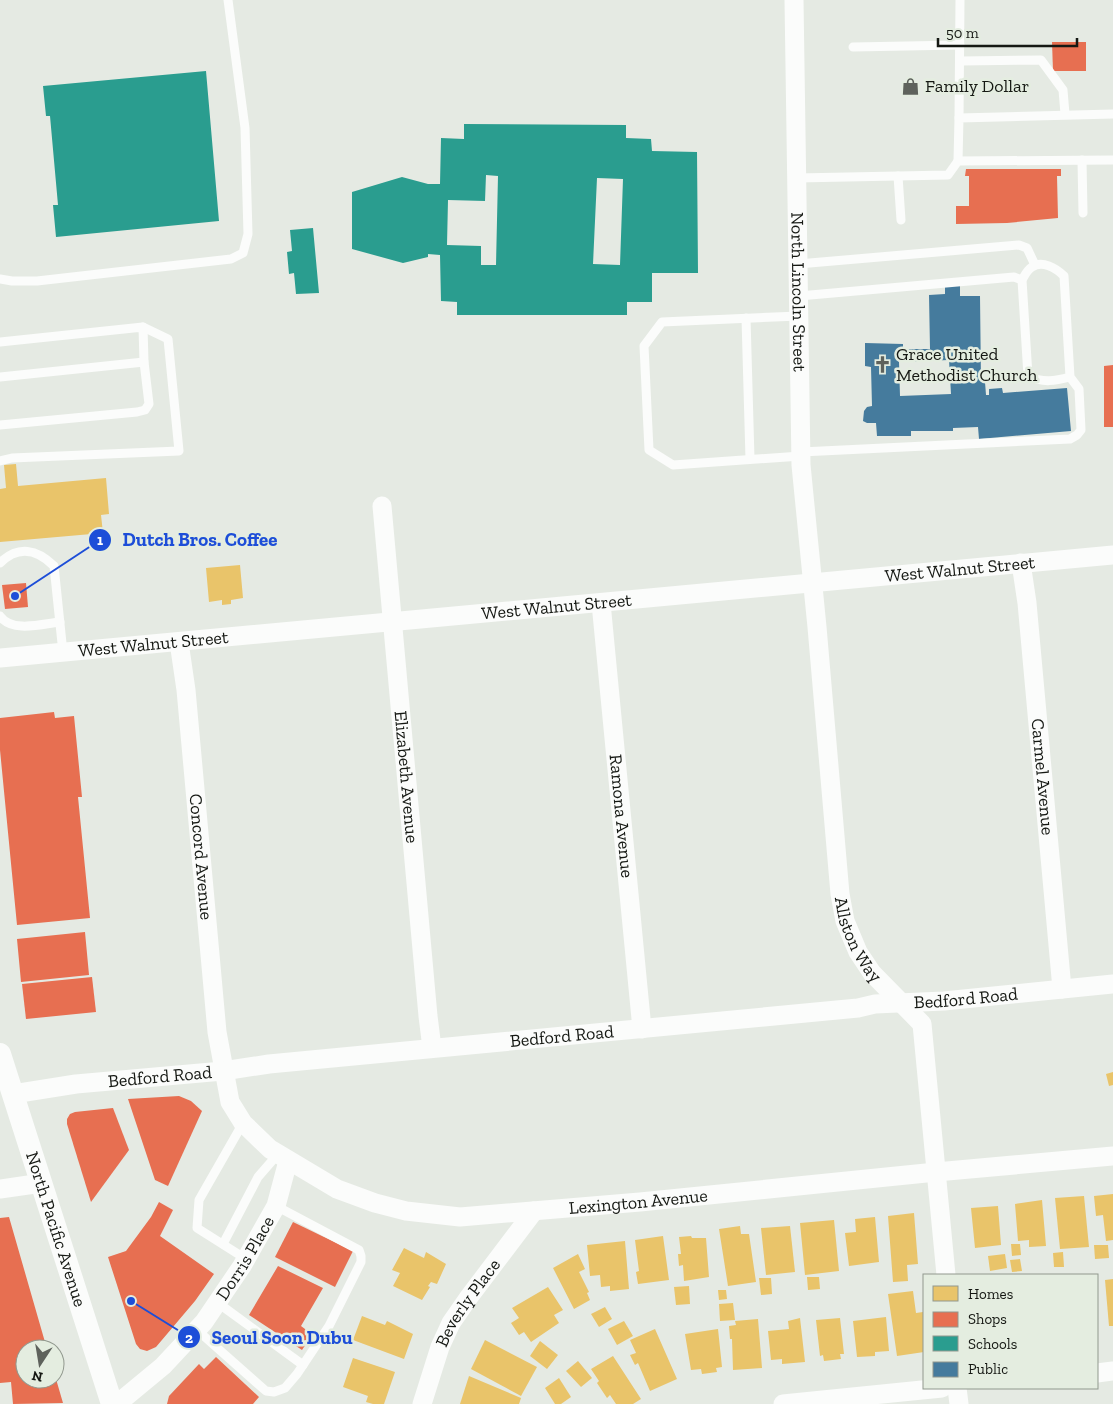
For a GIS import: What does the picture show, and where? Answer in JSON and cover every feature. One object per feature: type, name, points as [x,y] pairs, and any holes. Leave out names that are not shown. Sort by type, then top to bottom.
[{"type":"street","name":"North Lincoln Street","points":[[794,0],[801,454],[812,583]]},
{"type":"street","name":"Elizabeth Avenue","points":[[382,506],[432,1048]]},
{"type":"street","name":"West Walnut Street","points":[[0,658],[1113,555]]},
{"type":"street","name":"Carmel Avenue","points":[[1021,564],[1027,603],[1062,989]]},
{"type":"street","name":"Allston Way","points":[[812,583],[840,894],[845,921],[858,952],[872,973],[922,1024],[946,1274]]},
{"type":"street","name":"Ramona Avenue","points":[[601,603],[642,1029]]},
{"type":"street","name":"Concord Avenue","points":[[179,642],[186,690],[217,1032],[223,1071]]},
{"type":"street","name":"Bedford Road","points":[[13,1094],[76,1084],[223,1071],[269,1064],[1113,984]]},
{"type":"street","name":"North Pacific Avenue","points":[[0,1054],[112,1404]]},
{"type":"street","name":"Lexington Avenue","points":[[223,1071],[230,1102],[243,1123],[270,1149],[283,1158],[337,1189],[375,1203],[406,1211],[460,1217],[1113,1156]]},
{"type":"street","name":"Dorris Place","points":[[117,1404],[163,1366],[197,1330],[218,1303],[276,1206],[283,1158]]},
{"type":"street","points":[[0,1189],[42,1183]]},
{"type":"street","name":"Beverly Place","points":[[422,1404],[440,1347],[451,1323],[534,1211]]},
{"type":"street","points":[[1098,1373],[1113,1371]]},
{"type":"street","points":[[783,1404],[932,1389]]},
{"type":"street","points":[[957,1389],[959,1404]]},
{"type":"lane","points":[[0,279],[37,281],[231,259],[243,253],[248,234],[245,128],[228,0]]},
{"type":"lane","points":[[797,178],[948,175],[958,161],[961,62],[960,0]]},
{"type":"lane","points":[[853,47],[960,45]]},
{"type":"lane","points":[[961,62],[1041,60],[1063,90],[1065,114]]},
{"type":"lane","points":[[959,118],[1113,114]]},
{"type":"lane","points":[[1082,160],[1083,213]]},
{"type":"lane","points":[[958,161],[1113,160]]},
{"type":"lane","points":[[898,176],[901,220]]},
{"type":"lane","points":[[798,264],[1019,245],[1027,248],[1035,265]]},
{"type":"lane","points":[[799,316],[662,322],[644,346],[649,450],[673,465],[801,454],[1070,439],[1078,435],[1081,430],[1079,388],[1070,377],[1064,276],[1056,268],[1035,265],[1029,268],[1022,280],[1028,376],[1036,380],[1051,382],[1070,377]]},
{"type":"lane","points":[[798,296],[1014,277],[1022,280]]},
{"type":"lane","points":[[746,318],[750,459]]},
{"type":"lane","points":[[0,342],[143,327],[168,339],[180,451],[12,458],[0,461]]},
{"type":"lane","points":[[0,425],[145,410],[149,404],[144,362],[143,327]]},
{"type":"lane","points":[[0,377],[144,362]]},
{"type":"lane","points":[[0,563],[8,555],[32,551],[44,556],[54,566],[63,653]]},
{"type":"lane","points":[[0,616],[8,624],[17,626],[60,622]]},
{"type":"lane","points":[[243,1123],[199,1200],[196,1228],[246,1259]]},
{"type":"lane","points":[[223,1244],[258,1177],[283,1158]]},
{"type":"lane","points":[[197,1330],[266,1391],[274,1392],[285,1388],[329,1326],[361,1262],[359,1250],[276,1206]]},
{"type":"lane","points":[[218,1303],[303,1365]]},
{"type":"building: Homes","points":[[16,464],[18,486],[106,478],[109,514],[101,515],[103,533],[0,542],[0,489],[6,488],[4,465]]},
{"type":"building: Homes","points":[[240,565],[243,598],[231,600],[231,604],[222,605],[222,600],[209,602],[206,568]]},
{"type":"building: Homes","points":[[1113,1072],[1113,1085],[1109,1086],[1106,1074]]},
{"type":"building: Homes","points":[[1113,1194],[1113,1240],[1106,1241],[1103,1215],[1096,1216],[1094,1196]]},
{"type":"building: Homes","points":[[1084,1196],[1089,1247],[1060,1249],[1055,1198]]},
{"type":"building: Homes","points":[[1042,1200],[1046,1246],[1029,1247],[1029,1240],[1018,1241],[1015,1204]]},
{"type":"building: Homes","points":[[998,1206],[1001,1245],[975,1248],[971,1208]]},
{"type":"building: Homes","points":[[914,1213],[918,1264],[907,1265],[908,1281],[893,1282],[888,1216]]},
{"type":"building: Homes","points":[[875,1217],[879,1262],[849,1266],[845,1233],[856,1232],[855,1219]]},
{"type":"building: Homes","points":[[834,1220],[839,1271],[805,1275],[800,1223]]},
{"type":"building: Homes","points":[[740,1226],[741,1234],[749,1234],[756,1282],[728,1286],[719,1229]]},
{"type":"building: Homes","points":[[790,1226],[795,1272],[766,1275],[761,1228]]},
{"type":"building: Homes","points":[[663,1236],[669,1280],[638,1284],[636,1272],[639,1271],[635,1240]]},
{"type":"building: Homes","points":[[691,1236],[692,1238],[706,1238],[709,1277],[684,1281],[683,1265],[679,1266],[678,1254],[681,1254],[679,1237]]},
{"type":"building: Homes","points":[[625,1241],[629,1289],[610,1291],[610,1286],[601,1287],[600,1275],[590,1276],[587,1245]]},
{"type":"building: Homes","points":[[1011,1244],[1020,1244],[1021,1255],[1012,1256]]},
{"type":"building: Homes","points":[[1094,1245],[1108,1245],[1109,1258],[1095,1259]]},
{"type":"building: Homes","points":[[404,1248],[424,1258],[426,1252],[446,1264],[437,1284],[431,1282],[422,1300],[393,1286],[400,1273],[392,1270]]},
{"type":"building: Homes","points":[[1063,1252],[1064,1267],[1054,1267],[1053,1253]]},
{"type":"building: Homes","points":[[578,1254],[585,1269],[579,1272],[589,1292],[587,1293],[590,1300],[574,1309],[553,1268]]},
{"type":"building: Homes","points":[[1005,1254],[1007,1268],[990,1271],[988,1256]]},
{"type":"building: Homes","points":[[1020,1259],[1022,1271],[1012,1272],[1010,1260]]},
{"type":"building: Homes","points":[[807,1277],[819,1277],[820,1289],[808,1290]]},
{"type":"building: Homes","points":[[759,1278],[771,1278],[772,1294],[761,1295]]},
{"type":"building: Homes","points":[[1113,1279],[1113,1326],[1109,1326],[1105,1280]]},
{"type":"building: Homes","points":[[689,1286],[690,1304],[676,1305],[674,1287]]},
{"type":"building: Homes","points":[[548,1287],[563,1310],[554,1315],[559,1323],[531,1342],[524,1332],[519,1335],[511,1323],[519,1318],[512,1308]]},
{"type":"building: Homes","points":[[718,1290],[726,1290],[727,1299],[719,1300]]},
{"type":"building: Homes","points":[[913,1291],[916,1313],[923,1312],[923,1352],[897,1356],[888,1294]]},
{"type":"building: Homes","points":[[733,1303],[735,1320],[720,1321],[719,1304]]},
{"type":"building: Homes","points":[[605,1307],[612,1319],[599,1327],[591,1314]]},
{"type":"building: Homes","points":[[362,1316],[385,1325],[387,1321],[413,1334],[404,1359],[353,1340]]},
{"type":"building: Homes","points":[[886,1317],[889,1351],[875,1352],[875,1356],[857,1357],[853,1321]]},
{"type":"building: Homes","points":[[800,1318],[805,1362],[782,1364],[782,1359],[771,1360],[768,1331],[789,1329],[788,1321]]},
{"type":"building: Homes","points":[[840,1318],[844,1354],[840,1354],[841,1359],[824,1361],[823,1355],[820,1356],[816,1320]]},
{"type":"building: Homes","points":[[758,1319],[762,1368],[733,1370],[732,1339],[730,1339],[729,1326],[736,1325],[735,1321]]},
{"type":"building: Homes","points":[[624,1321],[633,1336],[617,1345],[608,1329]]},
{"type":"building: Homes","points":[[655,1329],[677,1379],[650,1391],[638,1363],[635,1365],[630,1355],[636,1353],[630,1340]]},
{"type":"building: Homes","points":[[718,1329],[722,1367],[716,1368],[717,1372],[702,1374],[701,1369],[691,1370],[685,1334]]},
{"type":"building: Homes","points":[[485,1340],[537,1367],[521,1396],[471,1369]]},
{"type":"building: Homes","points":[[540,1341],[558,1355],[547,1369],[530,1356]]},
{"type":"building: Homes","points":[[613,1356],[641,1399],[633,1404],[616,1404],[610,1395],[607,1398],[597,1383],[599,1381],[591,1369]]},
{"type":"building: Homes","points":[[353,1358],[395,1372],[384,1404],[366,1402],[368,1396],[343,1387]]},
{"type":"building: Homes","points":[[578,1361],[592,1378],[581,1387],[566,1371]]},
{"type":"building: Homes","points":[[469,1376],[521,1398],[519,1404],[460,1404]]},
{"type":"building: Homes","points":[[559,1378],[571,1397],[561,1404],[555,1404],[545,1388]]},
{"type":"building: Shops","points":[[1052,42],[1086,42],[1086,71],[1053,71]]},
{"type":"building: Shops","points":[[966,169],[1061,169],[1061,176],[1057,176],[1058,218],[1007,223],[956,224],[956,206],[969,206],[969,176],[965,176]]},
{"type":"building: Shops","points":[[1113,365],[1113,427],[1104,427],[1104,366]]},
{"type":"building: Shops","points":[[26,583],[28,607],[5,609],[2,585]]},
{"type":"building: Shops","points":[[54,712],[55,718],[74,716],[82,797],[78,797],[90,918],[17,925],[0,750],[0,718]]},
{"type":"building: Shops","points":[[85,932],[89,975],[21,982],[17,939]]},
{"type":"building: Shops","points":[[92,977],[96,1012],[26,1019],[22,984]]},
{"type":"building: Shops","points":[[179,1096],[191,1101],[202,1111],[168,1186],[155,1180],[128,1099]]},
{"type":"building: Shops","points":[[113,1108],[129,1150],[91,1202],[67,1119],[70,1114],[75,1112]]},
{"type":"building: Shops","points":[[159,1202],[173,1210],[160,1236],[214,1274],[195,1301],[156,1347],[147,1351],[140,1349],[136,1344],[108,1257],[126,1251],[151,1217]]},
{"type":"building: Shops","points":[[9,1217],[44,1339],[15,1339],[15,1389],[59,1389],[63,1403],[13,1404],[11,1382],[0,1383],[0,1218]]},
{"type":"building: Shops","points":[[293,1222],[353,1251],[335,1287],[275,1257]]},
{"type":"building: Shops","points":[[278,1266],[323,1288],[301,1326],[309,1332],[307,1335],[310,1338],[302,1350],[249,1315]]},
{"type":"building: Shops","points":[[216,1357],[259,1397],[253,1404],[167,1404],[169,1396],[199,1364],[204,1369]]},
{"type":"building: Schools","points":[[206,71],[219,221],[56,237],[53,205],[58,205],[50,116],[46,116],[43,86]]},
{"type":"building: Schools","points":[[464,124],[626,125],[626,138],[651,139],[652,151],[697,152],[698,273],[652,273],[652,302],[627,302],[627,315],[457,315],[457,302],[441,301],[440,255],[428,254],[428,257],[403,263],[352,249],[352,192],[402,177],[428,184],[440,184],[441,138],[464,139]],"holes":[[[486,175],[498,176],[496,265],[481,265],[481,246],[447,245],[448,200],[485,201]],[[597,178],[623,179],[620,265],[593,264]]]},
{"type":"building: Schools","points":[[313,228],[319,293],[296,294],[294,273],[289,274],[287,252],[292,251],[290,230]]},
{"type":"building: Public","name":"Grace United Methodist Church","points":[[945,286],[960,286],[960,296],[980,296],[981,382],[985,382],[986,395],[989,395],[989,389],[1002,388],[1003,393],[1067,388],[1071,431],[979,439],[978,427],[953,428],[953,431],[911,431],[911,436],[877,436],[876,423],[863,421],[864,411],[867,407],[872,406],[871,367],[865,366],[865,343],[903,344],[903,349],[930,349],[929,295],[945,294]],"holes":[[[949,360],[951,394],[900,396],[899,362]]]},
{"type":"place","name":"Family Dollar","points":[[911,86]]},
{"type":"place","name":"Grace United Methodist Church","points":[[882,364]]},
{"type":"place","name":"Dutch Bros. Coffee","points":[[15,596]]},
{"type":"place","name":"Seoul Soon Dubu","points":[[131,1301]]}]
